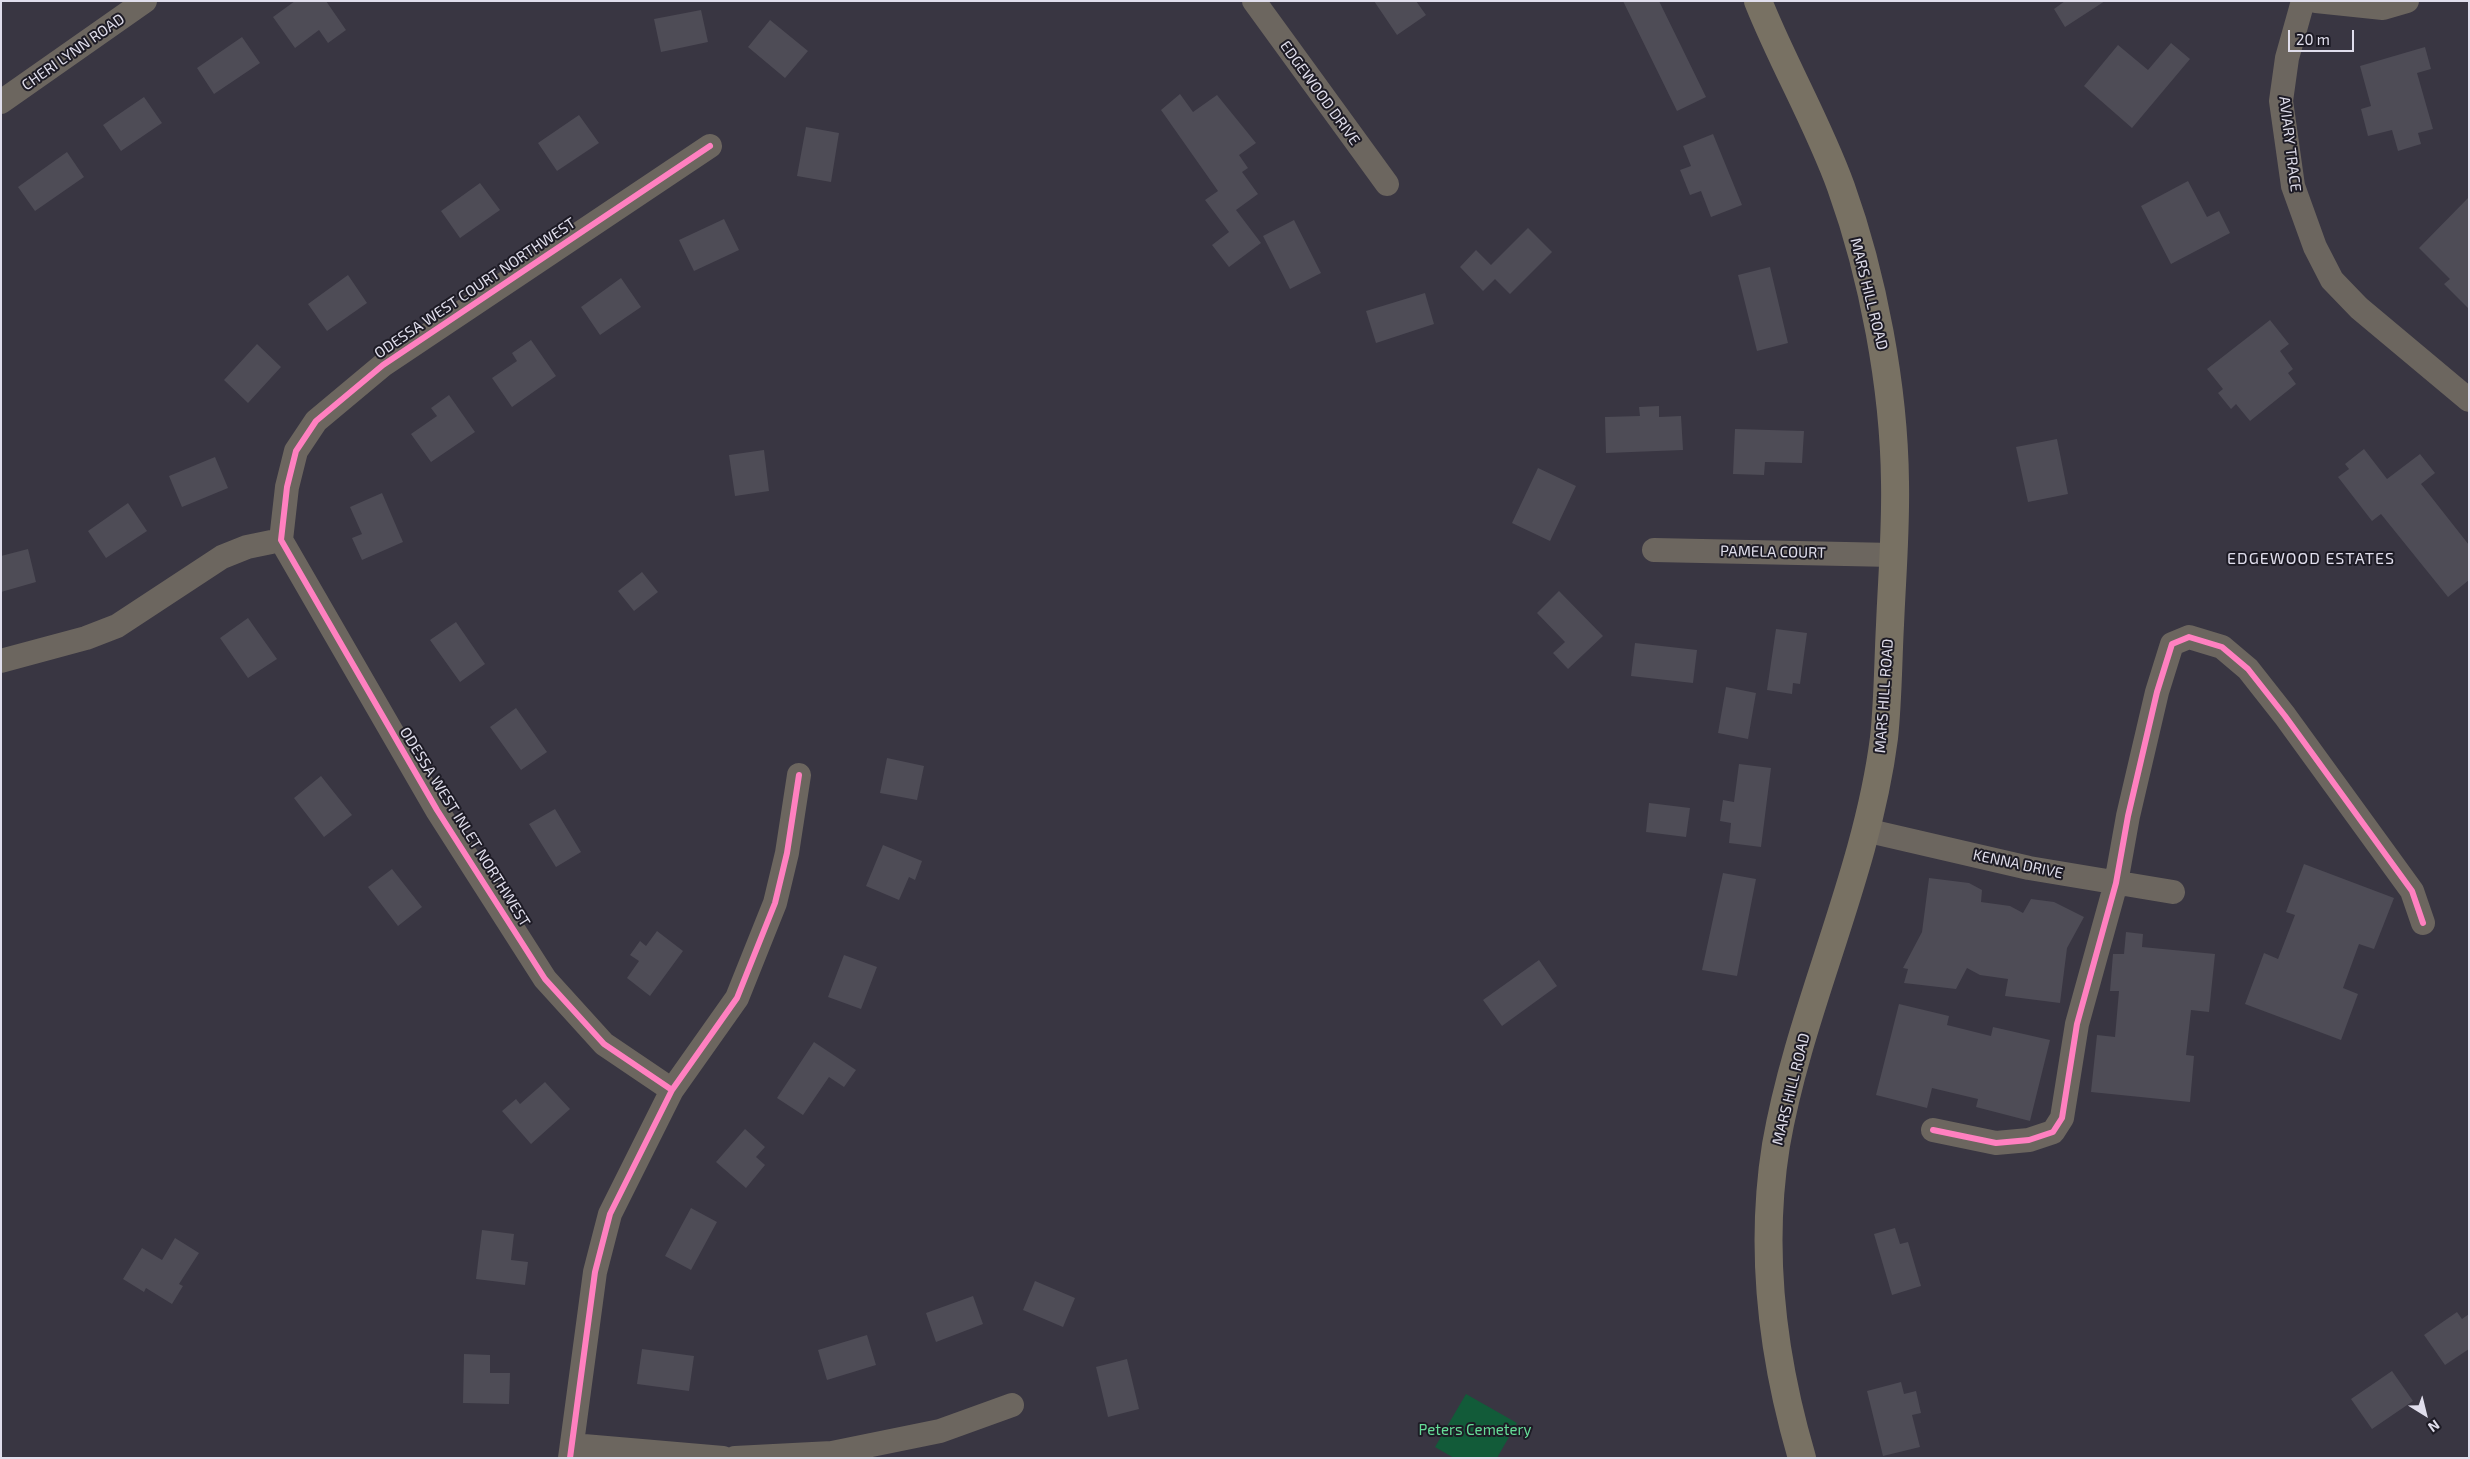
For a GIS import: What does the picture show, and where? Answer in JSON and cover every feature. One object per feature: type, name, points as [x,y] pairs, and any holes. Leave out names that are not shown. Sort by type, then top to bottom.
[{"type":"main road","name":"MARS HILL ROAD","points":[[1758,1],[1806,102],[1841,188],[1864,268],[1887,371],[1895,482],[1884,737],[1865,830],[1848,894],[1796,1061],[1777,1144],[1770,1192],[1768,1236],[1771,1314],[1783,1386],[1802,1458]]},
{"type":"street","name":"CHERI LYNN ROAD","points":[[1,102],[146,1]]},
{"type":"street","name":"EDGEWOOD DRIVE","points":[[1254,1],[1387,184]]},
{"type":"street","name":"AVIARY TRACE","points":[[2303,1],[2287,58],[2282,101],[2292,186],[2315,247],[2332,280],[2359,308],[2467,395]]},
{"type":"street","points":[[2316,1],[2382,8],[2407,1]]},
{"type":"street","name":"ODESSA WEST COURT NORTHWEST","points":[[281,540],[287,486],[296,451],[316,421],[399,354],[710,146]]},
{"type":"street","points":[[1,661],[86,638],[117,626],[222,557],[247,547],[281,540]]},
{"type":"street","name":"ODESSA WEST INLET NORTHWEST","points":[[281,540],[437,810],[545,979],[604,1044],[672,1090]]},
{"type":"street","name":"PAMELA COURT","points":[[1654,550],[1893,555]]},
{"type":"street","points":[[1933,1130],[1996,1143],[2029,1140],[2053,1132],[2062,1118],[2077,1024],[2116,882],[2128,816],[2157,692],[2172,644],[2189,636],[2222,647],[2248,669],[2285,716],[2412,891],[2423,923]]},
{"type":"street","points":[[723,1458],[571,1451],[595,1272],[610,1214],[672,1090],[741,990],[775,903],[787,853],[799,775]]},
{"type":"street","name":"KENNA DRIVE","points":[[1865,830],[2029,868],[2173,892]]},
{"type":"street","points":[[734,1458],[832,1452],[940,1431],[1012,1405]]},
{"type":"green space","name":"Peters Cemetery","points":[[1466,1394],[1517,1423],[1497,1458],[1454,1458],[1435,1447]]},
{"type":"building","points":[[295,1],[326,1],[346,30],[328,43],[319,30],[295,48],[273,17]]},
{"type":"building","points":[[1374,1],[1416,1],[1426,15],[1397,35]]},
{"type":"building","points":[[1623,1],[1659,1],[1706,97],[1677,111]]},
{"type":"building","points":[[2065,1],[2105,1],[2065,27],[2054,9]]},
{"type":"building","points":[[701,10],[708,42],[661,52],[654,19]]},
{"type":"building","points":[[770,20],[808,51],[785,78],[748,47]]},
{"type":"building","points":[[242,37],[260,63],[214,94],[197,68]]},
{"type":"building","points":[[2171,43],[2190,59],[2132,128],[2084,86],[2118,45],[2148,70]]},
{"type":"building","points":[[2425,47],[2431,69],[2417,73],[2433,129],[2418,133],[2421,144],[2398,151],[2392,130],[2368,136],[2361,109],[2371,106],[2360,66]]},
{"type":"building","points":[[1180,94],[1193,112],[1217,95],[1256,143],[1239,155],[1248,168],[1242,172],[1258,194],[1236,210],[1261,243],[1229,267],[1212,245],[1229,232],[1205,200],[1218,191],[1161,110]]},
{"type":"building","points":[[144,97],[162,123],[121,151],[103,125]]},
{"type":"building","points":[[579,115],[599,143],[557,171],[538,143]]},
{"type":"building","points":[[806,127],[839,133],[831,182],[797,176]]},
{"type":"building","points":[[1713,134],[1742,205],[1711,217],[1701,191],[1690,195],[1680,170],[1691,166],[1683,146]]},
{"type":"building","points":[[67,152],[84,177],[35,211],[18,187]]},
{"type":"building","points":[[2188,181],[2207,217],[2219,211],[2230,233],[2171,264],[2141,206]]},
{"type":"building","points":[[480,183],[500,210],[460,238],[441,211]]},
{"type":"building","points":[[2469,197],[2469,309],[2444,284],[2450,279],[2419,248]]},
{"type":"building","points":[[724,219],[739,250],[694,271],[679,240]]},
{"type":"building","points":[[1294,220],[1321,273],[1290,289],[1263,236]]},
{"type":"building","points":[[1528,228],[1552,252],[1510,294],[1495,279],[1483,291],[1460,267],[1476,250],[1491,265]]},
{"type":"building","points":[[1770,267],[1788,343],[1757,351],[1738,275]]},
{"type":"building","points":[[348,275],[367,303],[327,331],[308,304]]},
{"type":"building","points":[[621,278],[641,307],[600,335],[581,307]]},
{"type":"building","points":[[1425,293],[1434,324],[1376,343],[1366,311]]},
{"type":"building","points":[[2270,320],[2289,344],[2280,351],[2293,369],[2288,373],[2296,384],[2250,421],[2236,404],[2231,409],[2218,393],[2223,389],[2207,369]]},
{"type":"building","points":[[531,340],[556,376],[512,407],[492,378],[517,361],[512,353]]},
{"type":"building","points":[[257,344],[281,367],[248,403],[224,380]]},
{"type":"building","points":[[449,395],[475,432],[431,462],[411,434],[437,416],[431,408]]},
{"type":"building","points":[[1659,406],[1659,417],[1681,416],[1683,450],[1606,453],[1605,417],[1640,416],[1639,407]]},
{"type":"building","points":[[1735,429],[1804,431],[1802,463],[1765,462],[1764,475],[1733,474]]},
{"type":"building","points":[[2057,439],[2068,494],[2028,502],[2016,447]]},
{"type":"building","points":[[2364,449],[2387,479],[2420,454],[2435,473],[2421,484],[2469,545],[2469,580],[2448,597],[2381,514],[2372,521],[2338,477],[2349,469],[2345,464]]},
{"type":"building","points":[[764,450],[769,491],[735,496],[729,455]]},
{"type":"building","points":[[215,457],[228,488],[182,507],[169,476]]},
{"type":"building","points":[[1538,468],[1576,486],[1550,541],[1512,523]]},
{"type":"building","points":[[382,493],[403,542],[362,560],[352,538],[362,534],[350,507]]},
{"type":"building","points":[[128,503],[147,531],[106,558],[88,531]]},
{"type":"building","points":[[28,549],[36,582],[1,592],[1,556]]},
{"type":"building","points":[[642,572],[658,592],[634,611],[618,591]]},
{"type":"building","points":[[1559,591],[1603,636],[1568,669],[1553,653],[1565,642],[1537,613]]},
{"type":"building","points":[[248,618],[277,659],[248,678],[220,638]]},
{"type":"building","points":[[456,622],[485,664],[460,682],[430,640]]},
{"type":"building","points":[[1776,629],[1807,633],[1800,684],[1793,683],[1792,694],[1767,690]]},
{"type":"building","points":[[1635,643],[1697,650],[1693,683],[1631,676]]},
{"type":"building","points":[[1726,687],[1756,693],[1748,739],[1718,733]]},
{"type":"building","points":[[516,708],[547,752],[521,770],[490,727]]},
{"type":"building","points":[[887,758],[924,766],[917,800],[880,793]]},
{"type":"building","points":[[1739,764],[1771,768],[1761,847],[1729,843],[1731,823],[1720,821],[1723,800],[1734,802]]},
{"type":"building","points":[[321,776],[352,815],[324,837],[294,798]]},
{"type":"building","points":[[1649,803],[1690,808],[1686,837],[1646,832]]},
{"type":"building","points":[[555,809],[581,852],[556,867],[529,824]]},
{"type":"building","points":[[883,845],[922,861],[915,880],[909,877],[899,900],[866,886]]},
{"type":"building","points":[[2304,864],[2394,898],[2374,949],[2359,944],[2343,988],[2358,994],[2341,1040],[2245,1004],[2264,953],[2278,959],[2295,915],[2286,912]]},
{"type":"building","points":[[392,869],[422,907],[398,926],[368,887]]},
{"type":"building","points":[[1723,873],[1756,879],[1737,976],[1702,970]]},
{"type":"building","points":[[1929,878],[1969,883],[1982,890],[1981,902],[2010,906],[2023,913],[2031,899],[2054,902],[2084,917],[2067,948],[2060,1003],[2005,996],[2008,979],[1980,975],[1967,968],[1956,989],[1904,983],[1908,969],[1903,968],[1922,932]]},
{"type":"building","points":[[657,931],[683,951],[650,996],[627,978],[639,961],[630,955],[640,941],[646,946]]},
{"type":"building","points":[[2126,932],[2143,934],[2142,947],[2215,954],[2209,1012],[2191,1010],[2186,1055],[2194,1056],[2190,1102],[2091,1092],[2097,1035],[2115,1037],[2119,991],[2110,991],[2113,954],[2124,954]]},
{"type":"building","points":[[844,955],[877,967],[861,1009],[828,997]]},
{"type":"building","points":[[1539,960],[1557,986],[1502,1026],[1483,1000]]},
{"type":"building","points":[[1899,1004],[1949,1016],[1947,1025],[1991,1036],[1993,1027],[2050,1040],[2030,1121],[1976,1107],[1978,1099],[1932,1088],[1927,1108],[1876,1095]]},
{"type":"building","points":[[814,1042],[856,1070],[844,1087],[829,1077],[803,1115],[777,1098]]},
{"type":"building","points":[[545,1082],[570,1109],[531,1144],[502,1111],[516,1099],[520,1104]]},
{"type":"building","points":[[745,1129],[765,1147],[756,1157],[765,1165],[746,1188],[716,1162]]},
{"type":"building","points":[[691,1208],[717,1222],[691,1270],[665,1256]]},
{"type":"building","points":[[1895,1228],[1900,1244],[1908,1242],[1921,1286],[1892,1295],[1874,1234]]},
{"type":"building","points":[[482,1230],[514,1234],[511,1260],[528,1262],[525,1285],[476,1279]]},
{"type":"building","points":[[175,1238],[199,1253],[179,1284],[183,1286],[172,1304],[146,1288],[144,1292],[123,1279],[142,1248],[162,1260]]},
{"type":"building","points":[[1035,1281],[1075,1298],[1063,1327],[1023,1310]]},
{"type":"building","points":[[973,1296],[983,1324],[936,1342],[926,1313]]},
{"type":"building","points":[[2457,1312],[2462,1319],[2469,1314],[2469,1349],[2445,1365],[2424,1335]]},
{"type":"building","points":[[867,1335],[876,1365],[827,1380],[818,1350]]},
{"type":"building","points":[[642,1349],[694,1356],[689,1391],[637,1384]]},
{"type":"building","points":[[464,1354],[490,1355],[490,1373],[510,1373],[509,1404],[463,1403]]},
{"type":"building","points":[[1127,1359],[1139,1409],[1108,1417],[1096,1367]]},
{"type":"building","points":[[2392,1371],[2413,1401],[2372,1429],[2351,1399]]},
{"type":"building","points":[[1901,1382],[1904,1394],[1916,1391],[1921,1413],[1912,1415],[1920,1447],[1883,1456],[1867,1391]]},
{"type":"cycle path","points":[[672,1090],[604,1044],[545,979],[437,810],[281,540],[287,487],[296,451],[316,421],[383,365],[710,146]]},
{"type":"cycle path","points":[[1933,1130],[1996,1143],[2029,1140],[2053,1132],[2062,1118],[2077,1024],[2116,883],[2128,816],[2157,692],[2172,644],[2189,637],[2222,647],[2248,669],[2285,716],[2412,891],[2423,923]]},
{"type":"cycle path","points":[[570,1458],[595,1272],[610,1214],[672,1090],[737,998],[775,903],[787,853],[799,775]]},
{"type":"district","name":"EDGEWOOD ESTATES","points":[[2311,559]]}]
